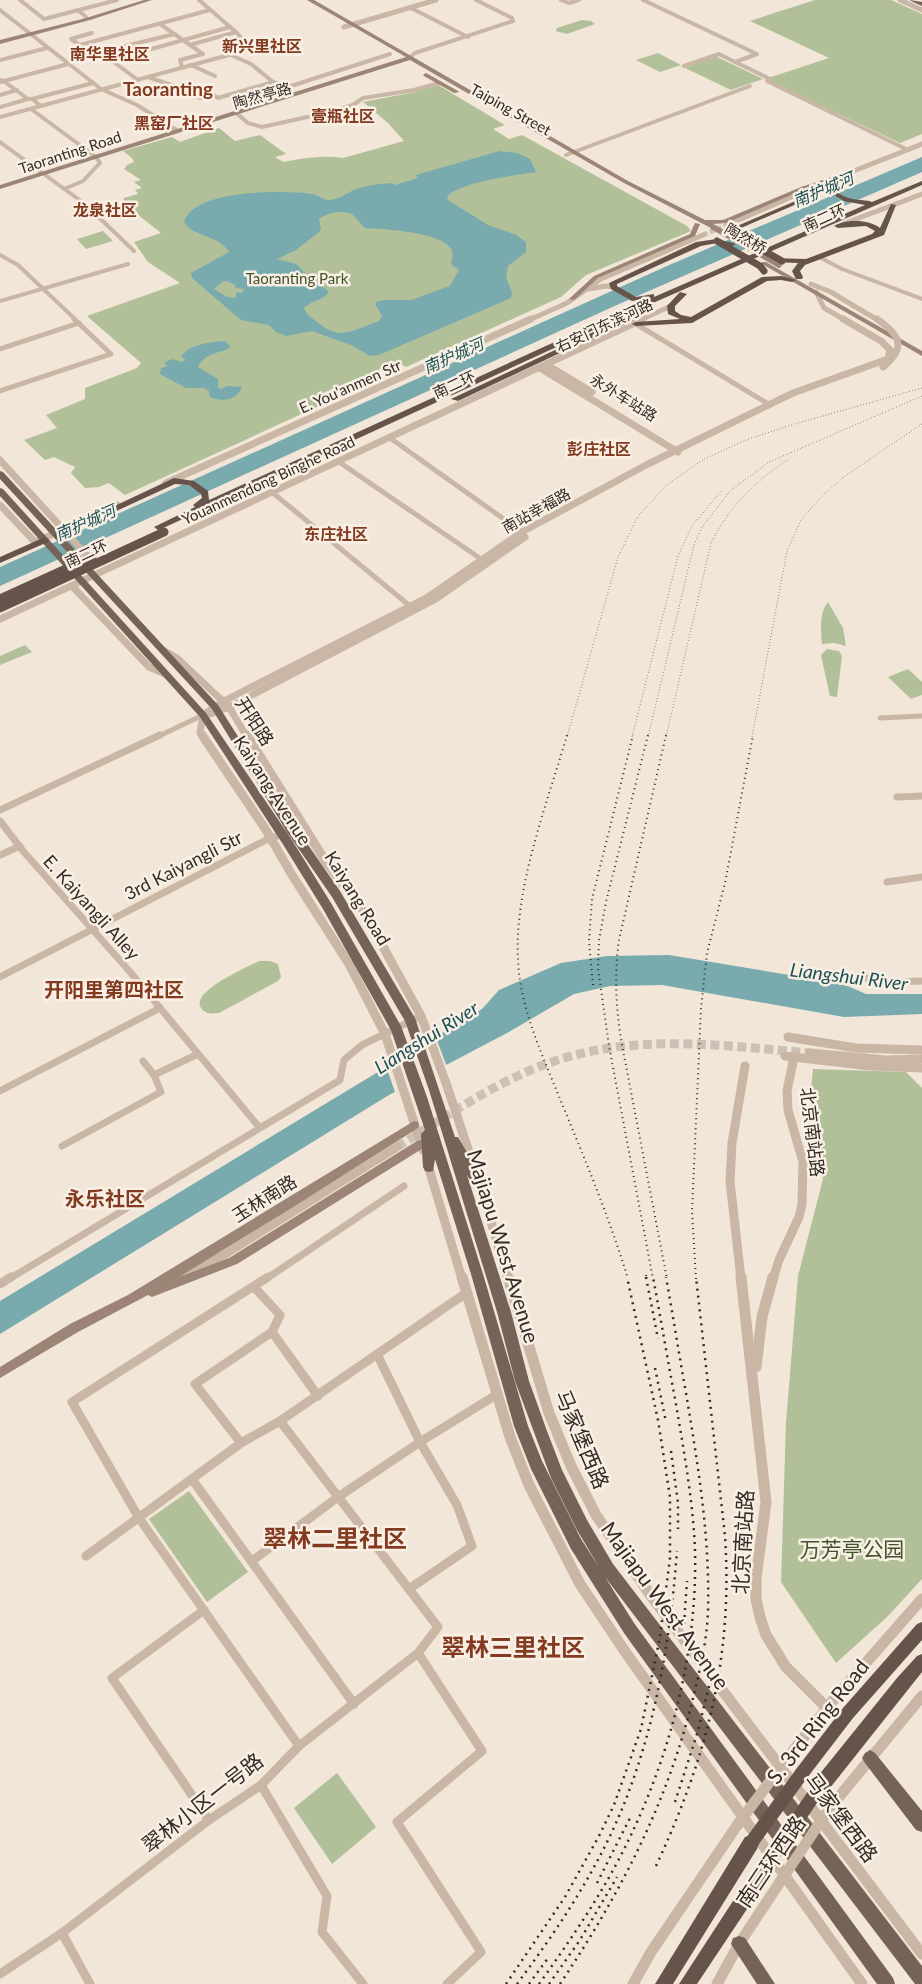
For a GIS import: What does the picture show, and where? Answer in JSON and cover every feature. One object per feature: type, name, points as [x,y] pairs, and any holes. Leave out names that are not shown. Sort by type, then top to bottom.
[{"type":"highway","points":[[828,189],[838,178]]},
{"type":"highway","name":"南二环","points":[[0,608],[161,529],[172,520],[674,290],[922,183]]},
{"type":"highway","points":[[733,239],[739,227],[801,200],[814,191],[828,189],[852,203],[864,203],[885,195],[897,193]]},
{"type":"highway","name":"南二环","points":[[0,599],[477,389],[683,294],[922,189]]},
{"type":"highway","points":[[829,222],[834,217],[849,210],[852,203]]},
{"type":"highway","points":[[717,241],[760,266],[805,261],[874,236],[884,229],[893,205]]},
{"type":"highway","points":[[838,226],[868,224],[879,231],[874,236]]},
{"type":"highway","points":[[611,286],[699,244],[717,241],[733,239],[778,265]]},
{"type":"highway","points":[[636,324],[688,321],[765,279],[796,279],[797,267],[805,261]]},
{"type":"highway","points":[[683,294],[671,306],[671,312],[683,317],[693,316],[760,280],[763,277],[766,265]]},
{"type":"highway","points":[[623,269],[606,280],[611,286],[633,300],[674,290]]},
{"type":"highway","points":[[603,322],[631,304],[633,300]]},
{"type":"highway","points":[[477,389],[521,377]]},
{"type":"highway","points":[[172,520],[177,514],[202,502],[210,494],[228,491],[257,478],[273,474]]},
{"type":"highway","points":[[62,534],[174,481],[184,479],[210,494]]},
{"type":"highway","points":[[0,559],[43,541]]},
{"type":"highway","name":"S. 3rd Ring Road","points":[[663,1984],[751,1843],[802,1773],[848,1712],[922,1629]]},
{"type":"highway","points":[[687,1984],[816,1792],[902,1683],[922,1661]]},
{"type":"main road","points":[[29,33],[148,0]]},
{"type":"main road","points":[[0,40],[88,19],[148,0]]},
{"type":"main road","points":[[310,0],[407,60]]},
{"type":"main road","name":"Taiping Street","points":[[310,0],[318,12],[390,54],[407,60],[574,152],[700,223],[708,231]]},
{"type":"main road","points":[[912,0],[922,4]]},
{"type":"main road","name":"Taiping Street","points":[[407,60],[439,83],[566,154],[700,223]]},
{"type":"main road","name":"陶然亭路","points":[[237,114],[329,83],[407,60]]},
{"type":"main road","name":"陶然亭路","points":[[206,122],[407,60]]},
{"type":"main road","name":"Taoranting Road","points":[[0,187],[206,122]]},
{"type":"main road","points":[[572,299],[596,277],[693,235],[700,223],[724,222],[803,188],[838,178]]},
{"type":"main road","name":"陶然桥","points":[[708,231],[733,239],[766,265],[778,265],[796,279]]},
{"type":"main road","points":[[796,279],[811,284],[922,349]]},
{"type":"main road","points":[[796,279],[922,354]]},
{"type":"main road","name":"Kaiyang Road","points":[[0,474],[31,508],[62,534],[217,710],[281,833],[336,894],[411,1021],[414,1035],[441,1086]]},
{"type":"main road","name":"Kaiyang Avenue","points":[[0,491],[43,541],[67,564],[77,584],[203,715],[332,914],[397,1029],[421,1097]]},
{"type":"main road","points":[[31,508],[35,497]]},
{"type":"main road","name":"Majiapu West Avenue","points":[[441,1086],[444,1122],[504,1312],[522,1381],[556,1473],[582,1525],[608,1569],[922,1980]]},
{"type":"main road","name":"Majiapu West Avenue","points":[[421,1097],[420,1121],[477,1274],[521,1426],[536,1464],[576,1544],[629,1628],[887,1984]]},
{"type":"main road","points":[[420,1121],[429,1167]]},
{"type":"main road","name":"玉林南路","points":[[0,1373],[74,1328],[132,1299],[286,1206],[420,1121]]},
{"type":"main road","points":[[444,1122],[480,1185]]},
{"type":"main road","name":"玉林南路","points":[[132,1299],[233,1261],[421,1144]]},
{"type":"main road","points":[[870,1758],[922,1824]]},
{"type":"main road","points":[[740,1944],[766,1984]]},
{"type":"street","points":[[20,0],[44,19],[117,0]]},
{"type":"street","points":[[0,117],[251,49],[236,32],[199,0]]},
{"type":"street","points":[[344,27],[436,0]]},
{"type":"street","points":[[407,60],[415,53],[510,23],[512,18],[476,0]]},
{"type":"street","points":[[561,0],[569,3],[579,0]]},
{"type":"street","points":[[642,0],[757,54],[735,62]]},
{"type":"street","points":[[900,0],[922,10]]},
{"type":"street","points":[[411,8],[468,37]]},
{"type":"street","points":[[0,10],[101,89],[138,105],[178,130]]},
{"type":"street","points":[[78,10],[86,17]]},
{"type":"street","points":[[92,33],[71,39],[80,45],[210,10]]},
{"type":"street","points":[[160,24],[203,54],[180,60],[182,67]]},
{"type":"street","points":[[112,60],[230,27]]},
{"type":"street","points":[[190,45],[236,32]]},
{"type":"street","points":[[100,52],[175,34]]},
{"type":"street","points":[[88,43],[138,80]]},
{"type":"street","points":[[0,60],[47,48]]},
{"type":"street","points":[[231,55],[251,64],[272,82],[288,87],[390,54]]},
{"type":"street","points":[[684,66],[718,54],[770,79],[767,81],[908,150]]},
{"type":"street","points":[[1,81],[68,64]]},
{"type":"street","points":[[190,65],[215,76]]},
{"type":"street","points":[[148,77],[186,90],[200,98],[212,94],[218,98],[272,82]]},
{"type":"street","points":[[320,78],[329,83]]},
{"type":"street","points":[[1,81],[41,106]]},
{"type":"street","points":[[0,107],[93,83]]},
{"type":"street","points":[[237,114],[255,126],[262,127],[330,112],[353,104],[363,98],[414,90],[439,83]]},
{"type":"street","points":[[566,154],[750,86]]},
{"type":"street","points":[[0,95],[17,90]]},
{"type":"street","points":[[30,108],[96,156],[100,163],[83,181],[64,189]]},
{"type":"street","points":[[0,142],[41,174],[86,204],[134,250]]},
{"type":"street","points":[[838,178],[922,144]]},
{"type":"street","points":[[727,225],[814,191]]},
{"type":"street","points":[[838,226],[922,194]]},
{"type":"street","name":"E. You'anmen Str","points":[[184,479],[572,299],[601,279],[708,231]]},
{"type":"street","points":[[0,256],[18,265],[111,354],[0,391]]},
{"type":"street","points":[[819,256],[842,269],[922,300]]},
{"type":"street","points":[[0,301],[128,264]]},
{"type":"street","points":[[681,451],[802,395],[898,360],[905,352],[906,342],[900,332],[831,292],[811,284]]},
{"type":"street","points":[[584,290],[611,286]]},
{"type":"street","points":[[816,292],[824,308],[880,341],[890,350],[890,356],[883,365]]},
{"type":"street","name":"右安门东滨河路","points":[[547,365],[671,306]]},
{"type":"street","points":[[0,349],[78,323]]},
{"type":"street","points":[[636,324],[770,404]]},
{"type":"street","name":"Youanmendong Binghe Road","points":[[0,619],[547,365]]},
{"type":"street","name":"永外车站路","points":[[547,365],[681,451]]},
{"type":"street","name":"南站幸福路","points":[[217,710],[428,597],[522,532],[770,404],[816,383],[883,365]]},
{"type":"street","name":"永外车站路","points":[[540,368],[681,451]]},
{"type":"street","points":[[390,438],[522,532]]},
{"type":"street","name":"南站幸福路","points":[[226,704],[417,610],[532,534],[681,451]]},
{"type":"street","points":[[0,460],[35,497],[62,534],[43,541],[0,505]]},
{"type":"street","points":[[339,462],[481,559],[492,561]]},
{"type":"street","points":[[273,493],[410,606]]},
{"type":"street","name":"开阳路","points":[[163,650],[177,658],[226,704],[326,862],[364,912],[421,1016],[441,1086]]},
{"type":"street","points":[[0,810],[217,710]]},
{"type":"street","points":[[880,718],[922,716]]},
{"type":"street","points":[[897,797],[922,796]]},
{"type":"street","name":"E. Kaiyangli Alley","points":[[0,821],[259,1127]]},
{"type":"street","name":"3rd Kaiyangli Str","points":[[0,977],[281,833],[303,826]]},
{"type":"street","points":[[281,833],[292,875],[349,964],[385,1034],[408,1105],[420,1121],[421,1144],[496,1395],[529,1486],[580,1584],[626,1653],[862,1984]]},
{"type":"street","points":[[0,855],[20,846]]},
{"type":"street","points":[[887,882],[922,877]]},
{"type":"street","points":[[833,974],[894,982],[922,980]]},
{"type":"street","points":[[0,1091],[160,1008]]},
{"type":"street","points":[[0,1284],[340,1080],[344,1060],[362,1046],[421,1016]]},
{"type":"street","points":[[788,1037],[856,1048],[922,1050]]},
{"type":"street","points":[[810,1053],[886,1060],[922,1060]]},
{"type":"street","points":[[154,1076],[198,1054]]},
{"type":"street","name":"北京南站路","points":[[754,1385],[762,1317],[768,1294],[779,1260],[799,1217],[802,1204],[803,1162],[788,1110],[787,1091],[790,1056],[870,1066],[922,1068]]},
{"type":"street","points":[[62,1146],[161,1092],[154,1076],[143,1061]]},
{"type":"street","name":"北京南站路","points":[[745,1066],[732,1143],[730,1181],[766,1502],[765,1522],[756,1580],[756,1601],[765,1632],[781,1662],[799,1683],[827,1708]]},
{"type":"street","name":"马家堡西路","points":[[441,1086],[480,1185],[549,1413],[571,1466],[596,1515],[651,1596],[922,1954]]},
{"type":"street","name":"玉林南路","points":[[132,1299],[222,1256],[397,1147]]},
{"type":"street","points":[[298,1746],[138,1518],[72,1402],[254,1286],[404,1186]]},
{"type":"street","points":[[241,1443],[195,1384],[272,1332],[280,1315],[254,1286]]},
{"type":"street","points":[[86,1556],[241,1443],[280,1421],[378,1356],[466,1293]]},
{"type":"street","points":[[272,1332],[318,1396]]},
{"type":"street","points":[[280,1421],[410,1588],[472,1546],[457,1505],[420,1442],[378,1356]]},
{"type":"street","points":[[252,1561],[338,1496],[496,1395]]},
{"type":"street","points":[[192,1479],[354,1704]]},
{"type":"street","name":"翠林小区一号路","points":[[0,1974],[62,1934],[209,1820],[261,1785],[298,1746],[418,1653],[438,1627],[410,1588]]},
{"type":"street","points":[[633,1984],[651,1952],[738,1824],[789,1756],[827,1708],[922,1599]]},
{"type":"street","points":[[204,1610],[112,1678],[209,1820]]},
{"type":"street","points":[[418,1653],[482,1751],[397,1822],[480,1952],[447,1984]]},
{"type":"street","name":"南三环西路","points":[[717,1984],[740,1944],[829,1809],[922,1696]]},
{"type":"street","points":[[261,1785],[328,1896],[322,1932],[363,1984]]},
{"type":"street","points":[[62,1934],[90,1984]]},
{"type":"green space","points":[[815,0],[891,0],[922,14],[922,134],[900,143],[765,79],[829,58],[750,21]]},
{"type":"green space","points":[[582,20],[591,21],[595,24],[567,34],[556,31],[557,28]]},
{"type":"green space","points":[[658,53],[681,65],[660,72],[636,60]]},
{"type":"green space","points":[[715,56],[763,79],[731,90],[685,68]]},
{"type":"green space","name":"Taoranting Park","points":[[438,85],[505,125],[493,129],[509,139],[522,135],[687,226],[691,231],[586,275],[561,297],[406,367],[397,362],[323,393],[332,400],[125,495],[109,483],[99,487],[85,488],[71,473],[75,467],[54,457],[45,460],[24,440],[57,428],[46,415],[85,399],[85,388],[137,368],[141,363],[87,316],[180,283],[148,262],[134,242],[161,233],[123,203],[124,198],[138,194],[135,190],[142,188],[134,182],[141,180],[124,169],[127,165],[134,162],[123,151],[172,137],[180,142],[219,128],[235,141],[260,135],[286,154],[275,157],[283,162],[313,157],[343,158],[404,141],[388,123],[363,102],[415,92]]},
{"type":"green space","points":[[103,231],[113,241],[86,249],[77,239]]},
{"type":"green space","points":[[828,602],[843,628],[846,646],[834,643],[822,644],[822,616]]},
{"type":"green space","points":[[25,645],[32,652],[0,665],[0,656]]},
{"type":"green space","points":[[827,649],[839,651],[842,656],[837,697],[830,696],[821,655]]},
{"type":"green space","points":[[908,669],[922,682],[922,695],[911,699],[888,677]]},
{"type":"green space","points":[[259,961],[270,961],[278,964],[281,977],[278,981],[219,1013],[209,1013],[201,1008],[200,1001],[211,988],[232,974]]},
{"type":"green space","name":"万芳亭公园","points":[[813,1069],[906,1072],[922,1088],[922,1579],[887,1617],[836,1663],[781,1582],[786,1423],[798,1276],[823,1179],[810,1100]]},
{"type":"green space","points":[[189,1491],[248,1572],[207,1602],[149,1519]]},
{"type":"green space","points":[[337,1773],[376,1827],[332,1864],[294,1808]]},
{"type":"water","points":[[500,151],[517,153],[530,159],[536,172],[475,183],[453,192],[447,197],[448,200],[488,225],[516,235],[526,242],[526,252],[508,266],[506,277],[512,293],[511,298],[379,355],[370,356],[353,346],[312,331],[286,336],[276,332],[269,325],[241,320],[192,278],[191,273],[229,252],[219,242],[193,231],[184,222],[191,211],[204,203],[241,194],[262,192],[312,194],[330,200],[363,187],[392,183],[395,185],[418,178],[416,175]],"holes":[[[344,212],[352,214],[365,228],[412,232],[446,243],[452,253],[451,264],[459,270],[450,286],[411,300],[384,300],[376,302],[375,304],[382,316],[379,321],[354,331],[340,333],[325,328],[309,316],[304,308],[324,297],[329,292],[310,278],[296,264],[277,259],[296,250],[319,232],[321,228],[319,219],[331,213]],[[227,281],[235,285],[236,288],[244,289],[242,293],[237,292],[235,298],[227,297],[214,289],[222,282]]]},
{"type":"water","name":"南护城河","points":[[922,157],[922,172],[619,304],[0,586],[0,567],[667,266]]},
{"type":"water","points":[[225,341],[230,346],[228,349],[207,357],[198,367],[218,379],[218,388],[222,389],[227,386],[242,387],[240,392],[233,398],[215,399],[210,397],[209,391],[204,388],[186,388],[160,374],[161,368],[168,366],[165,362],[173,359],[182,362],[186,360],[181,357],[189,349],[201,344]]},
{"type":"water","points":[[669,955],[843,984],[866,994],[922,994],[922,1014],[844,1017],[662,985],[610,986],[574,994],[507,1033],[389,1095],[0,1334],[0,1301],[482,1009],[499,990],[561,963],[607,956]]},
{"type":"pier","points":[[435,1035],[447,1067],[396,1095],[386,1066]]},
{"type":"tunnel","points":[[703,235],[727,225]]},
{"type":"tunnel","points":[[397,1147],[499,1085],[564,1058],[594,1051],[625,1046],[687,1044],[749,1047],[810,1053]]},
{"type":"railway","points":[[567,737],[618,557],[638,516],[668,484],[704,459],[746,440],[791,425],[922,388]]},
{"type":"railway","points":[[648,737],[694,545],[702,527],[730,491],[769,462],[922,396]]},
{"type":"railway","points":[[752,737],[787,551],[801,520],[823,495],[845,476],[922,424]]},
{"type":"railway","points":[[666,737],[711,543],[726,518],[744,496],[765,476],[789,459]]},
{"type":"railway","points":[[632,737],[678,556],[692,526],[722,490]]},
{"type":"railway","points":[[567,735],[526,875],[518,932],[520,978],[532,1029],[604,1209],[628,1279]]},
{"type":"railway","points":[[593,985],[589,942],[592,899],[633,735]]},
{"type":"railway","points":[[648,735],[606,902],[599,940],[598,968],[609,1046],[653,1279]]},
{"type":"railway","points":[[666,735],[619,940],[616,980],[618,1019],[622,1045],[667,1279]]},
{"type":"railway","points":[[696,1279],[692,1211],[701,1008],[707,953],[725,883],[753,735]]},
{"type":"railway","points":[[646,1275],[647,1279]]},
{"type":"railway","points":[[506,1984],[565,1897],[614,1805],[641,1729],[660,1637],[670,1558],[670,1497],[658,1420],[627,1277]]},
{"type":"railway","points":[[646,1277],[658,1339]]},
{"type":"railway","points":[[539,1984],[573,1936],[604,1886],[625,1848],[643,1808],[659,1767],[672,1724],[683,1681],[690,1638],[695,1550],[692,1513],[682,1440],[653,1277]]},
{"type":"railway","points":[[560,1984],[620,1885],[638,1851],[653,1816],[680,1744],[700,1670],[704,1646],[708,1610],[705,1528],[695,1447],[666,1277]]},
{"type":"railway","points":[[656,1866],[674,1825],[702,1745],[713,1705],[725,1624],[725,1536],[696,1277]]},
{"type":"railway","points":[[655,1368],[666,1422]]},
{"type":"railway","points":[[671,1451],[678,1503],[678,1529]]},
{"type":"railway","points":[[517,1984],[558,1926],[583,1886],[606,1844],[629,1790],[641,1757],[658,1690],[670,1621],[677,1551]]},
{"type":"railway","points":[[684,1624],[687,1581]]},
{"type":"railway","points":[[675,1802],[698,1731],[712,1674]]},
{"type":"railway","points":[[597,1883],[631,1816]]},
{"type":"railway","points":[[549,1984],[580,1940],[617,1877]]},
{"type":"railway","points":[[529,1984],[548,1958]]},
{"type":"district","name":"新兴里社区","points":[[262,45]]},
{"type":"district","name":"南华里社区","points":[[110,53]]},
{"type":"district","name":"Taoranting","points":[[168,88]]},
{"type":"district","name":"壹瓶社区","points":[[343,115]]},
{"type":"district","name":"黑窑厂社区","points":[[174,122]]},
{"type":"district","name":"龙泉社区","points":[[105,209]]},
{"type":"district","name":"彭庄社区","points":[[599,448]]},
{"type":"district","name":"东庄社区","points":[[336,533]]},
{"type":"district","name":"开阳里第四社区","points":[[114,989]]},
{"type":"district","name":"永乐社区","points":[[105,1198]]},
{"type":"district","name":"翠林二里社区","points":[[335,1537]]},
{"type":"district","name":"翠林三里社区","points":[[513,1646]]},
{"type":"water label","name":"Liangshui River","points":[[849,976]]},
{"type":"water label","name":"Liangshui River","points":[[426,1037]]}]
